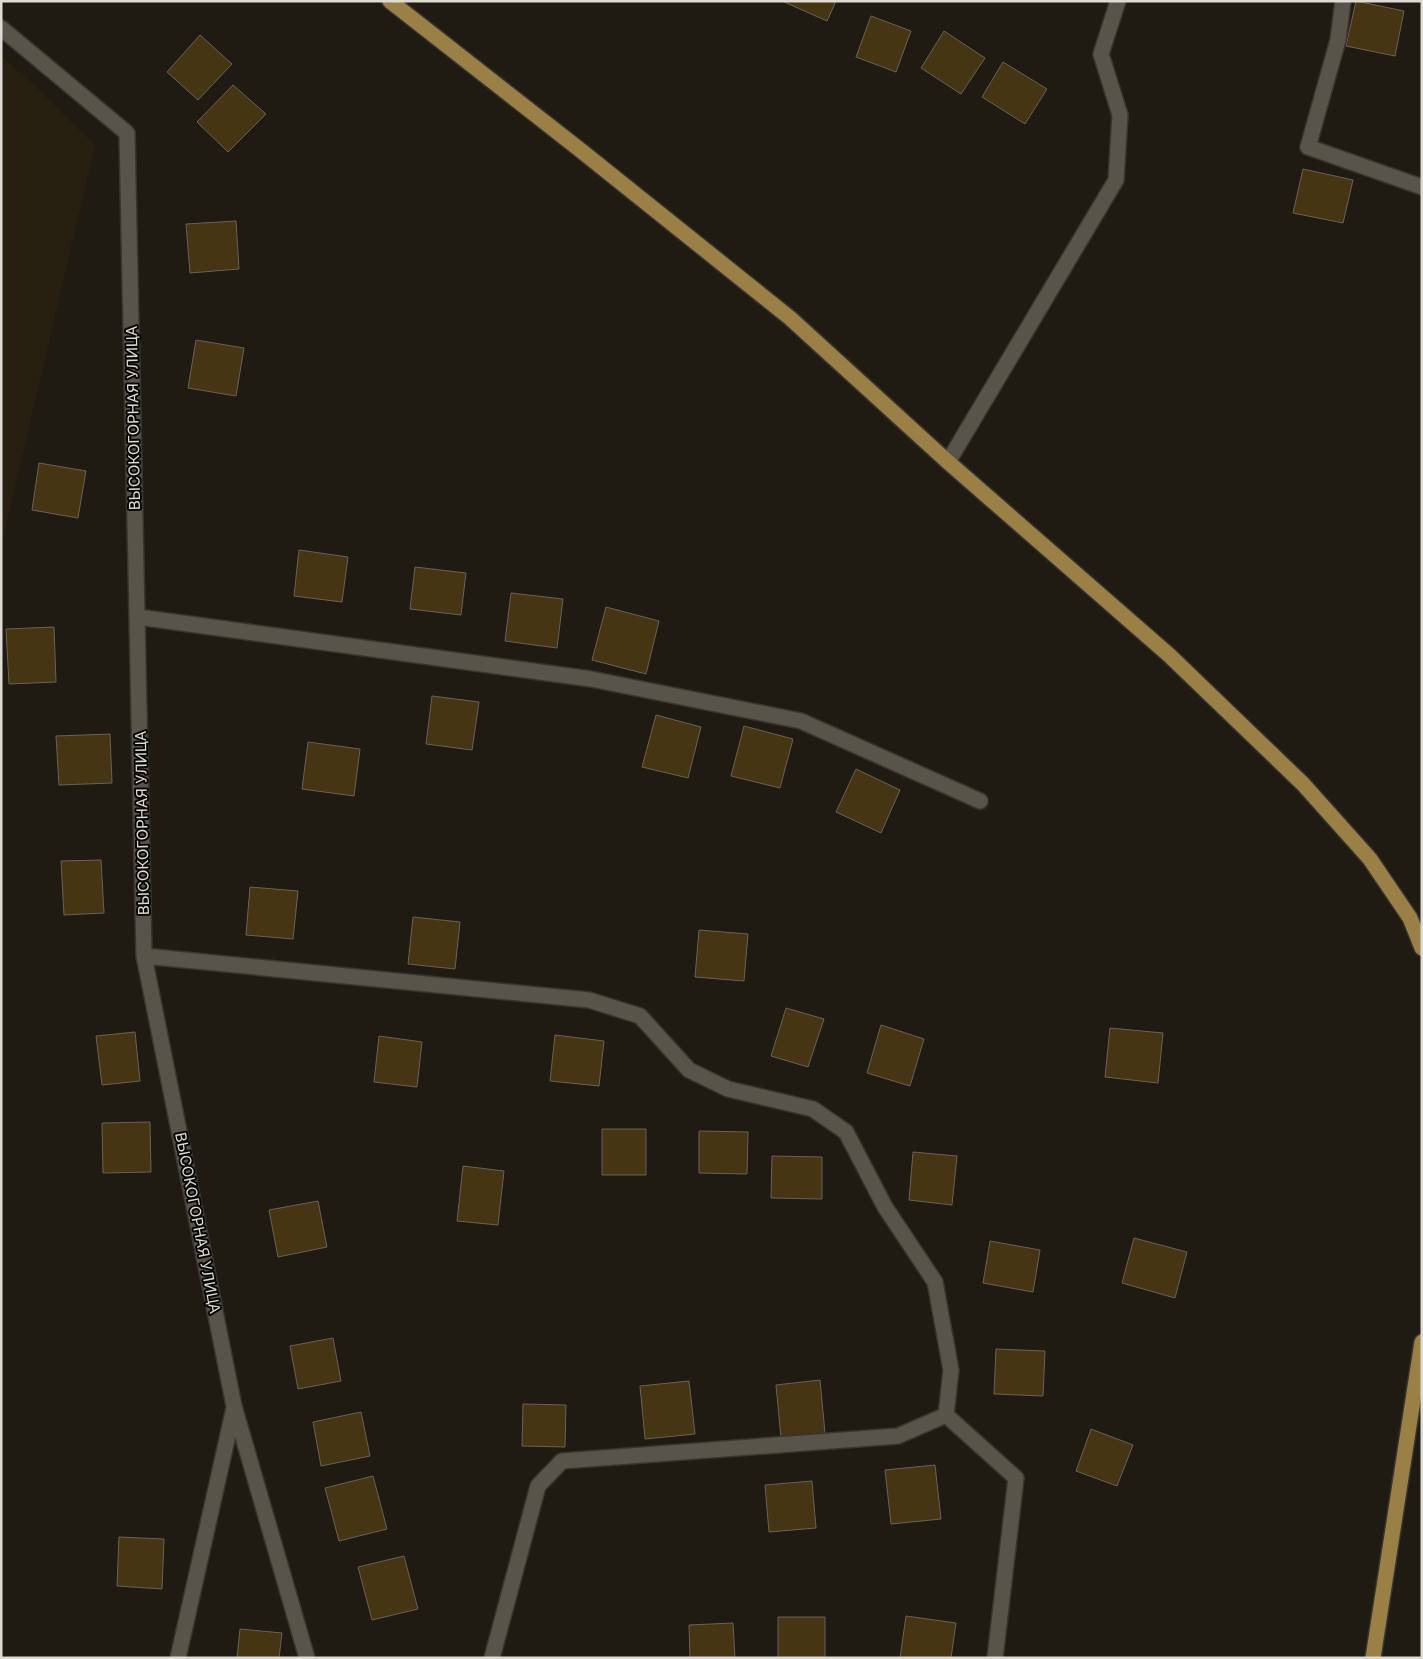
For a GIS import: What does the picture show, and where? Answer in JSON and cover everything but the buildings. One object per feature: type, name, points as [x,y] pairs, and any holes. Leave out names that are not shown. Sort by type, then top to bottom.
[{"type":"main road","points":[[390,1],[790,318],[948,462],[1169,655],[1303,784],[1370,859],[1416,918],[1422,948]]},
{"type":"main road","points":[[1372,1658],[1422,1342]]},
{"type":"street","points":[[948,462],[1116,180],[1120,115],[1101,54],[1118,1]]},
{"type":"street","points":[[1343,1],[1338,40],[1308,147],[1422,187]]},
{"type":"street","name":"ВЫСОКОГОРНАЯ УЛИЦА","points":[[1,28],[127,132],[144,956],[234,1406],[307,1658]]},
{"type":"street","points":[[138,617],[591,679],[801,721],[980,801]]},
{"type":"street","points":[[144,956],[589,1000],[640,1016],[689,1070],[728,1089],[813,1109],[846,1132],[885,1207],[935,1282],[951,1370],[946,1415]]},
{"type":"street","points":[[178,1658],[234,1406]]},
{"type":"street","points":[[492,1658],[538,1486],[562,1460],[898,1436],[946,1415]]},
{"type":"street","points":[[946,1415],[1016,1478],[995,1658]]},
{"type":"shaded area","points":[[1,55],[95,145],[1,546]]}]
